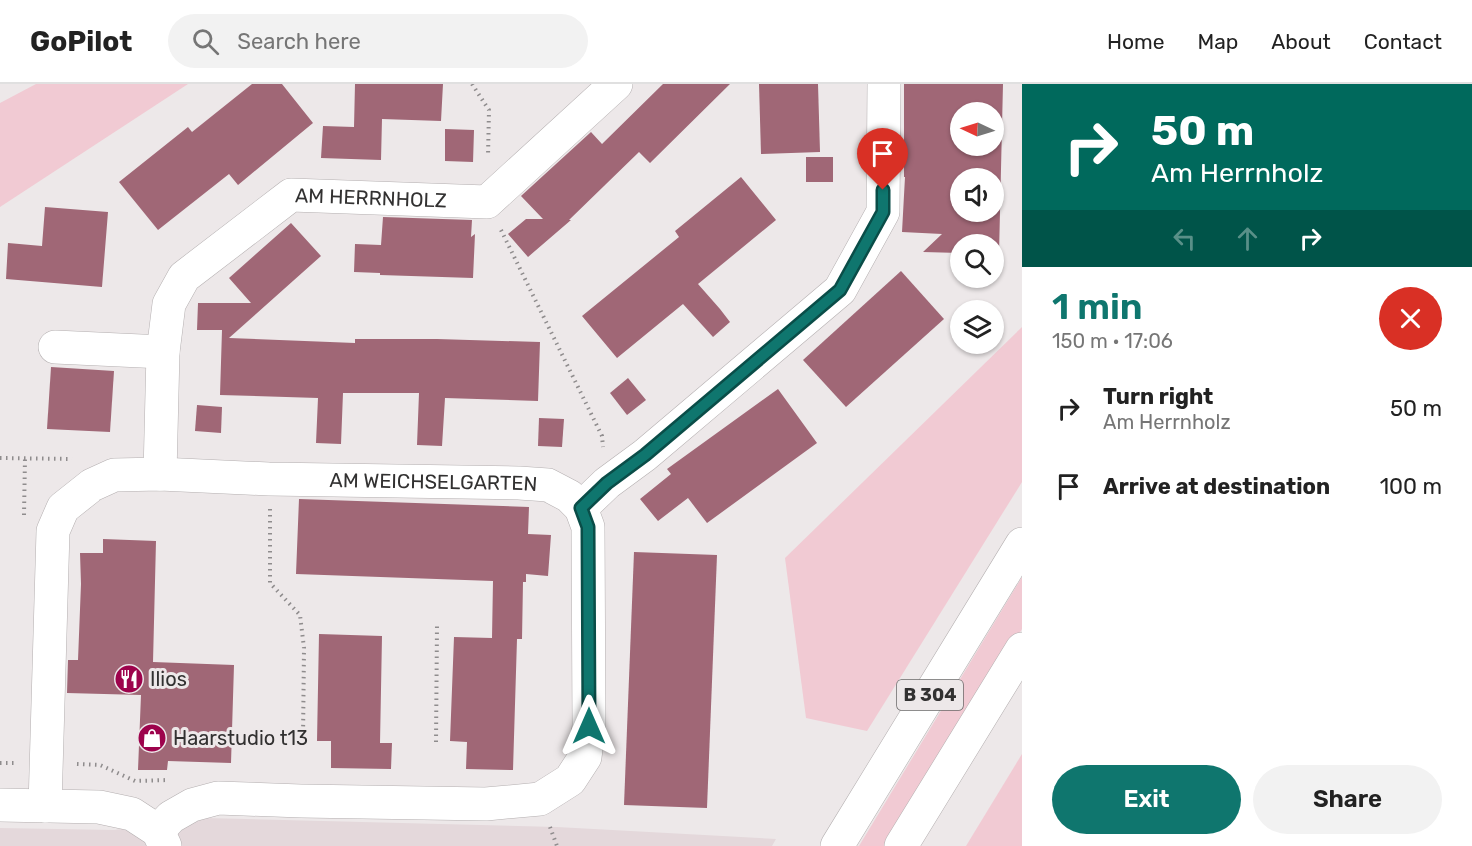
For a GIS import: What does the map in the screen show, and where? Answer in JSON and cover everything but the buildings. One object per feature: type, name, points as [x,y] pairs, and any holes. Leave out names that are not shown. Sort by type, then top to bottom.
[{"type":"street","points":[[487,202],[616,84]]},
{"type":"street","points":[[0,805],[99,807],[132,814],[161,838],[171,817],[192,805],[218,798],[486,804],[540,799],[570,780],[585,757],[589,726],[588,527],[581,508],[607,483],[645,455],[840,290],[883,212],[884,84]]},
{"type":"street","name":"AM HERRNHOLZ","points":[[160,474],[163,352],[169,304],[184,277],[291,195],[487,202]]},
{"type":"street","points":[[55,347],[163,352]]},
{"type":"street","name":"AM WEICHSELGARTEN","points":[[45,806],[53,531],[63,508],[92,485],[114,475],[160,474],[269,479],[519,483],[548,485],[569,496],[581,508]]},
{"type":"street","name":"B 304","points":[[837,846],[1022,544]]},
{"type":"street","name":"B 304","points":[[901,846],[1022,649]]},
{"type":"path","points":[[472,84],[489,110],[487,202],[602,436],[607,483]]},
{"type":"path","points":[[269,479],[270,582],[300,615],[304,648],[303,739]]},
{"type":"path","points":[[436,742],[437,625]]},
{"type":"path","points":[[0,764],[100,765],[135,781],[169,780]]},
{"type":"shaded area","points":[[36,84],[188,84],[0,207],[0,103]]},
{"type":"shaded area","points":[[1022,327],[1022,482],[867,731],[806,718],[785,558],[994,354],[1004,354],[1004,345]]},
{"type":"shaded area","points":[[1022,577],[1022,629],[890,846],[859,846]]},
{"type":"shaded area","points":[[1022,754],[1022,846],[966,846]]},
{"type":"shaded area","points":[[205,818],[557,827],[776,839],[772,846],[0,846],[0,828],[114,830]]},
{"type":"place","name":"Ilios","points":[[129,679]]},
{"type":"place","name":"Haarstudio t13","points":[[152,738]]},
{"type":"route","points":[[589,726],[588,527],[581,508],[607,483],[645,455],[840,290],[883,212],[883,190]]}]
